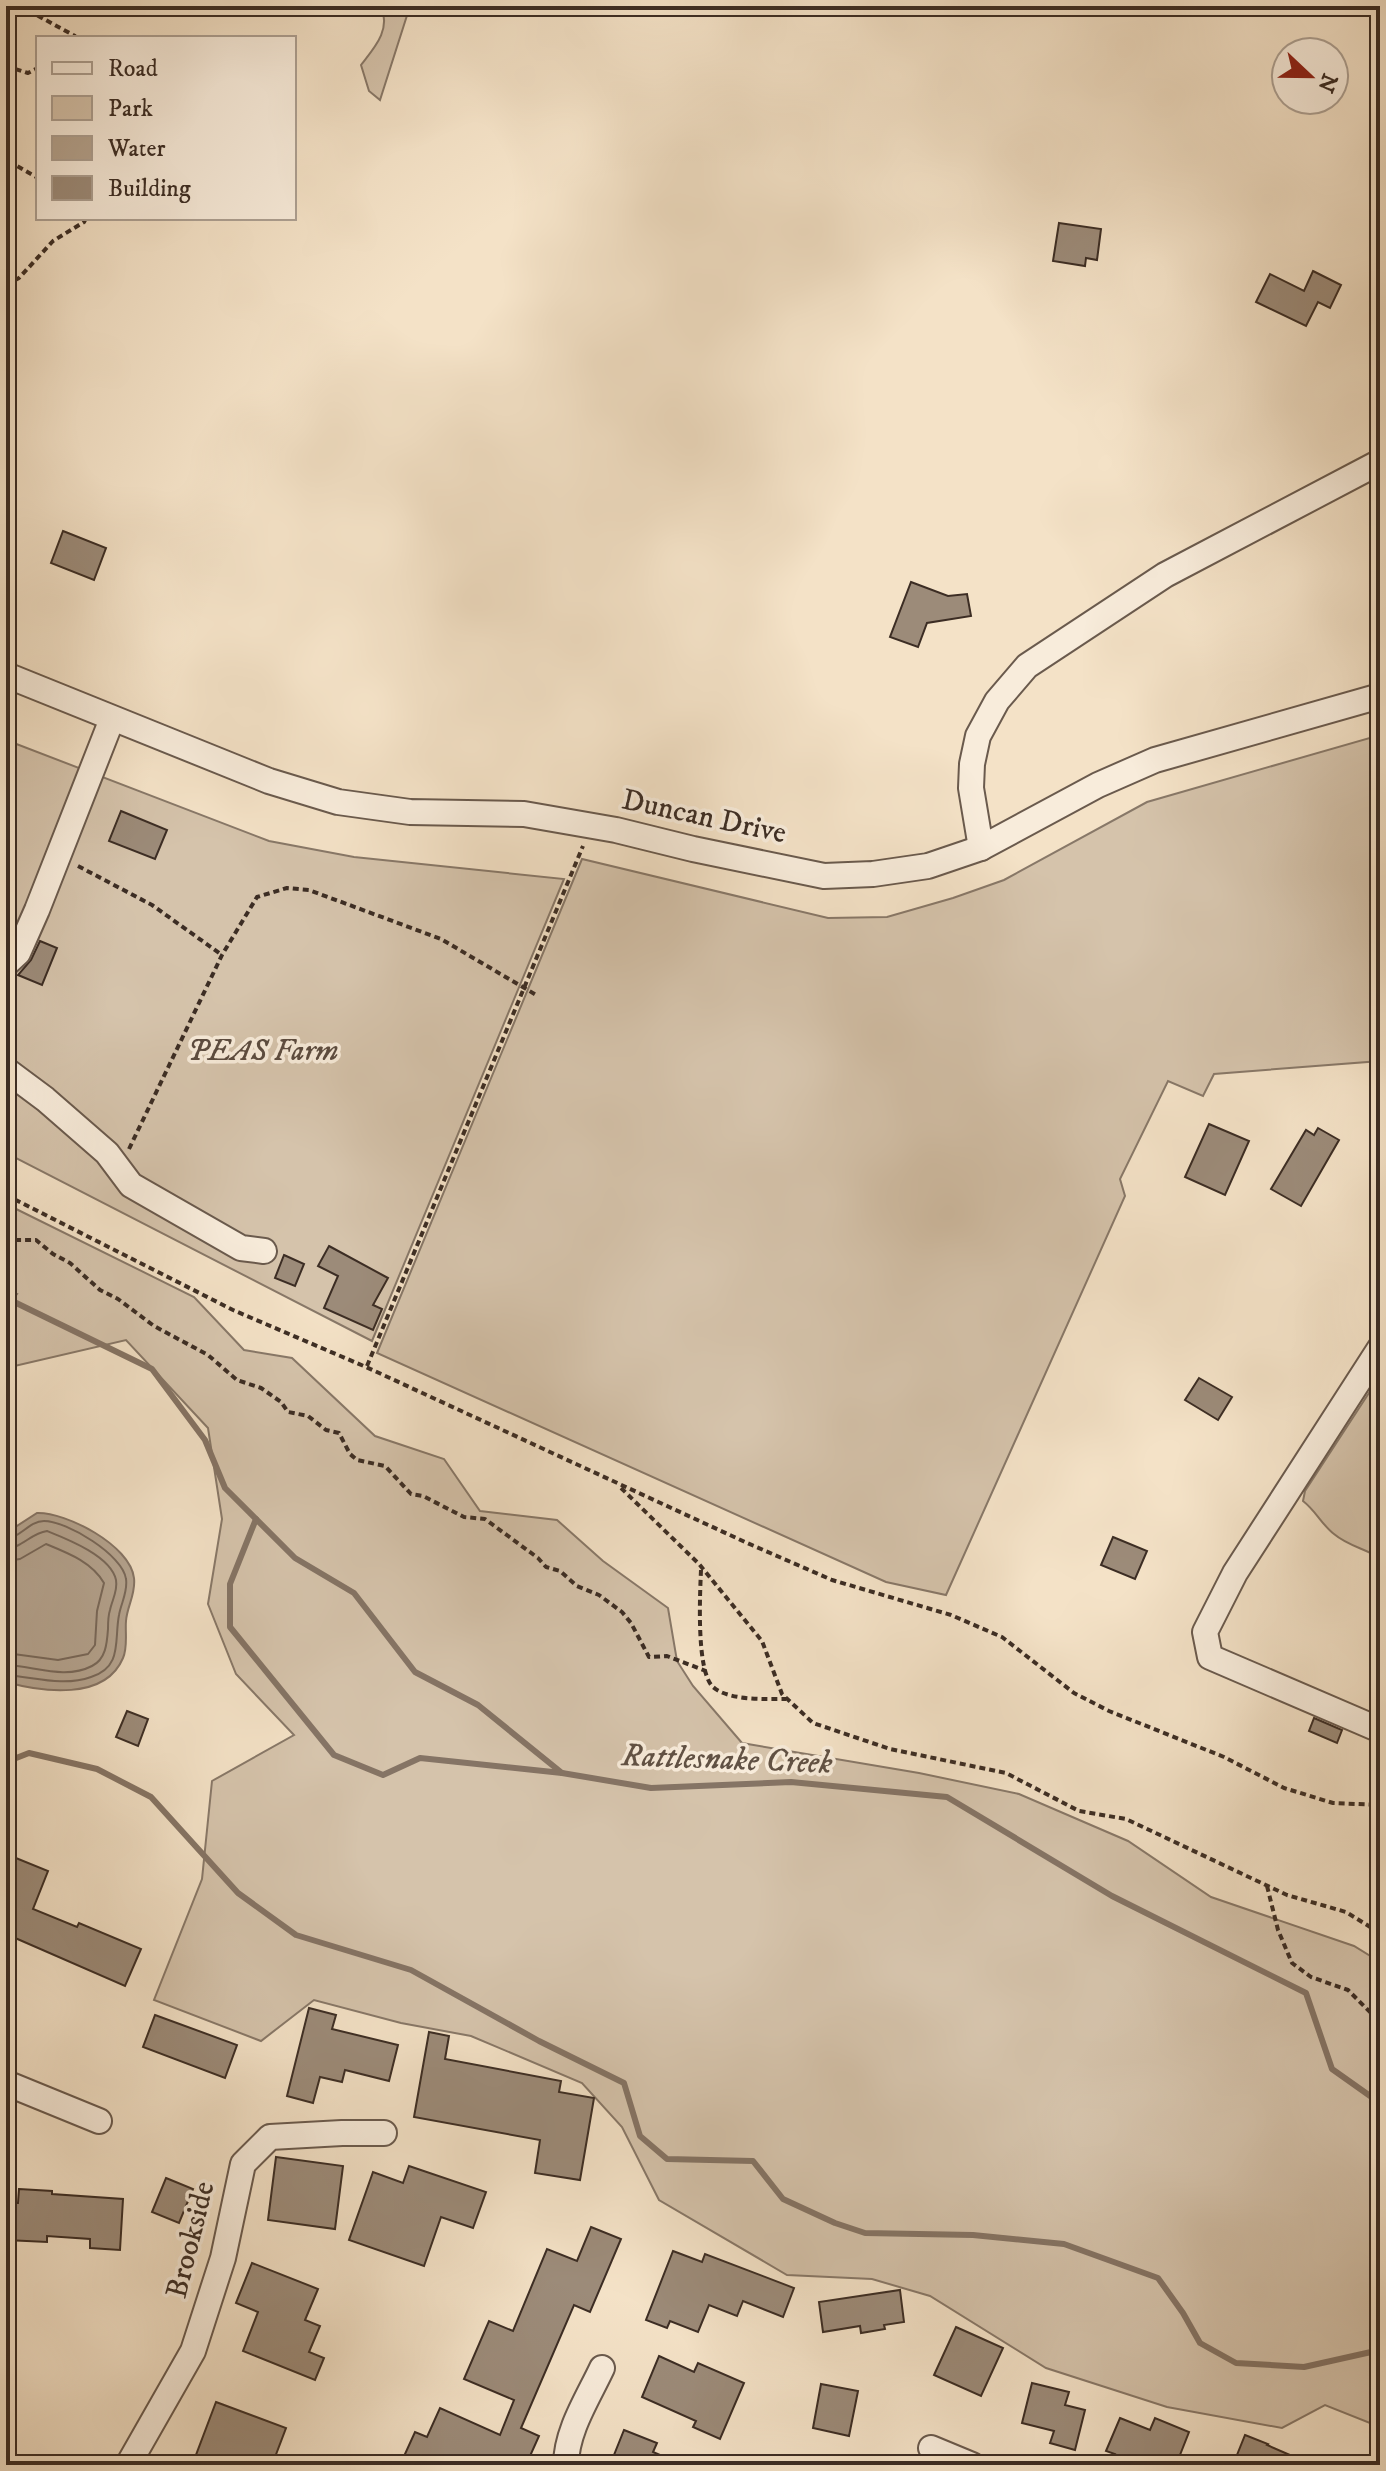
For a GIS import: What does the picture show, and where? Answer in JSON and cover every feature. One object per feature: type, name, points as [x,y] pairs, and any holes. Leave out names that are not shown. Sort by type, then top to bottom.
[{"type":"street","points":[[981,848],[971,788],[978,736],[997,701],[1027,666],[1165,575],[1380,462]]},
{"type":"street","name":"Duncan Drive","points":[[6,675],[269,781],[338,802],[410,812],[524,814],[824,876],[873,874],[928,866],[981,848],[1098,785],[1155,760],[1380,696]]},
{"type":"street","points":[[6,964],[18,953],[112,719]]},
{"type":"street","points":[[6,1070],[107,1153],[131,1185],[241,1248],[264,1251]]},
{"type":"street","points":[[1380,1348],[1235,1573],[1205,1632],[1210,1657],[1380,1730]]},
{"type":"street","points":[[6,2083],[99,2121]]},
{"type":"street","name":"Brookside","points":[[128,2465],[193,2351],[223,2258],[243,2164],[270,2137],[384,2133]]},
{"type":"street","points":[[566,2465],[572,2433],[602,2368]]},
{"type":"street","points":[[931,2448],[972,2465]]},
{"type":"path","points":[[20,6],[75,36]]},
{"type":"path","points":[[6,66],[28,73],[36,69]]},
{"type":"path","points":[[6,150],[17,166],[36,177]]},
{"type":"path","points":[[6,285],[19,278],[53,241],[85,220]]},
{"type":"path","points":[[366,1367],[591,826]]},
{"type":"path","points":[[58,856],[152,905],[222,955]]},
{"type":"path","points":[[119,1169],[222,955],[257,897],[287,888],[309,890],[441,939],[538,996]]},
{"type":"path","points":[[6,1195],[233,1310],[366,1367],[616,1484],[832,1580],[951,1615],[1002,1637],[1074,1693],[1109,1711],[1224,1757],[1284,1788],[1333,1803],[1380,1805]]},
{"type":"path","points":[[6,1236],[14,1240],[36,1240],[70,1263],[100,1290],[118,1299],[154,1326],[208,1355],[237,1380],[261,1388],[281,1402],[288,1412],[308,1416],[326,1430],[339,1433],[350,1454],[357,1460],[385,1466],[411,1494],[423,1496],[464,1517],[485,1519],[504,1531],[546,1567],[560,1571],[577,1586],[599,1595],[622,1612],[649,1657],[667,1656],[706,1671]]},
{"type":"path","points":[[616,1484],[701,1568],[762,1641],[782,1694],[813,1723],[890,1749],[1006,1773],[1079,1811],[1126,1819],[1287,1895],[1346,1912],[1380,1933]]},
{"type":"path","points":[[701,1568],[699,1622],[707,1678],[715,1689],[748,1699],[786,1699]]},
{"type":"path","points":[[1267,1886],[1278,1930],[1292,1963],[1311,1977],[1348,1990],[1380,2022]]},
{"type":"green space","points":[[381,6],[410,6],[380,100],[369,91],[361,65],[383,30]]},
{"type":"green space","points":[[1380,735],[1380,1061],[1214,1074],[1203,1096],[1168,1081],[1120,1179],[1125,1196],[946,1595],[886,1582],[377,1353],[582,859],[828,918],[887,917],[1004,880],[1147,802]]},
{"type":"green space","name":"PEAS Farm","points":[[6,740],[269,841],[354,857],[564,879],[372,1341],[6,1153]]},
{"type":"green space","points":[[6,1204],[194,1297],[244,1350],[292,1358],[375,1436],[444,1459],[480,1511],[557,1520],[603,1561],[668,1608],[677,1661],[693,1686],[742,1743],[919,1773],[1019,1794],[1128,1841],[1211,1897],[1354,1946],[1380,1962],[1380,2427],[1325,2405],[1282,2428],[1167,2407],[1046,2368],[930,2296],[872,2279],[787,2275],[659,2200],[622,2127],[582,2083],[471,2036],[401,2023],[314,2000],[261,2041],[154,2000],[202,1879],[212,1781],[294,1735],[236,1674],[208,1604],[222,1519],[208,1428],[126,1340],[6,1368],[6,1308],[17,1294],[6,1290]]},
{"type":"green space","points":[[1380,1376],[1380,1558],[1339,1538],[1303,1501],[1305,1491]]},
{"type":"water","points":[[37,1513],[64,1518],[95,1533],[121,1554],[134,1578],[127,1616],[125,1654],[114,1672],[88,1687],[37,1689],[6,1682],[6,1533]]},
{"type":"building","points":[[1059,223],[1101,229],[1097,260],[1086,258],[1085,266],[1053,261]]},
{"type":"building","points":[[1313,271],[1341,285],[1330,308],[1318,302],[1306,326],[1256,302],[1270,274],[1304,291]]},
{"type":"building","points":[[63,531],[106,548],[94,580],[51,563]]},
{"type":"building","points":[[911,582],[948,596],[967,594],[971,616],[927,623],[918,647],[890,637]]},
{"type":"building","points":[[121,811],[167,830],[155,859],[109,841]]},
{"type":"building","points":[[40,941],[57,948],[42,985],[18,975],[31,960]]},
{"type":"building","points":[[1209,1124],[1249,1141],[1225,1195],[1185,1177]]},
{"type":"building","points":[[1318,1128],[1339,1140],[1301,1206],[1271,1189],[1306,1130],[1314,1135]]},
{"type":"building","points":[[329,1246],[388,1278],[373,1305],[382,1309],[373,1330],[324,1308],[338,1276],[318,1266]]},
{"type":"building","points":[[284,1255],[304,1264],[295,1286],[275,1278]]},
{"type":"building","points":[[1199,1378],[1232,1397],[1218,1420],[1185,1400]]},
{"type":"building","points":[[1113,1537],[1147,1551],[1135,1579],[1101,1565]]},
{"type":"building","points":[[127,1711],[148,1719],[138,1746],[116,1737]]},
{"type":"building","points":[[1314,1718],[1342,1730],[1337,1743],[1309,1731]]},
{"type":"building","points":[[6,1854],[48,1871],[33,1909],[77,1927],[79,1923],[141,1949],[125,1986],[6,1934]]},
{"type":"building","points":[[309,2008],[336,2015],[332,2029],[398,2045],[389,2081],[345,2070],[342,2082],[320,2077],[313,2103],[287,2096]]},
{"type":"building","points":[[155,2015],[237,2045],[225,2078],[143,2047]]},
{"type":"building","points":[[429,2032],[449,2036],[445,2059],[561,2081],[559,2092],[594,2098],[580,2180],[535,2173],[540,2140],[414,2117]]},
{"type":"building","points":[[276,2157],[343,2166],[335,2229],[268,2220]]},
{"type":"building","points":[[409,2166],[486,2192],[473,2228],[441,2217],[424,2266],[349,2240],[373,2172],[403,2183]]},
{"type":"building","points":[[166,2178],[193,2189],[179,2223],[152,2212]]},
{"type":"building","points":[[19,2189],[123,2199],[120,2250],[90,2248],[90,2239],[47,2236],[47,2242],[6,2240],[6,2203],[18,2203]]},
{"type":"building","points":[[591,2227],[621,2239],[590,2312],[574,2305],[521,2428],[539,2436],[526,2465],[400,2465],[415,2432],[427,2437],[440,2408],[500,2435],[514,2400],[464,2379],[489,2321],[513,2331],[547,2249],[577,2261]]},
{"type":"building","points":[[673,2251],[702,2262],[705,2254],[794,2288],[783,2317],[743,2301],[737,2316],[709,2305],[698,2332],[670,2321],[667,2328],[646,2320]]},
{"type":"building","points":[[252,2263],[318,2289],[305,2320],[320,2326],[309,2352],[324,2358],[315,2380],[243,2351],[258,2312],[236,2303]]},
{"type":"building","points":[[900,2290],[904,2322],[861,2333],[860,2326],[823,2332],[819,2302]]},
{"type":"building","points":[[956,2327],[1003,2348],[981,2396],[934,2375]]},
{"type":"building","points":[[659,2356],[694,2372],[698,2363],[744,2383],[720,2439],[693,2427],[696,2421],[642,2397]]},
{"type":"building","points":[[1032,2383],[1069,2392],[1065,2405],[1085,2410],[1075,2450],[1050,2443],[1054,2431],[1022,2423]]},
{"type":"building","points":[[821,2384],[858,2391],[849,2436],[813,2428]]},
{"type":"building","points":[[216,2402],[286,2428],[272,2465],[223,2465],[196,2455]]},
{"type":"building","points":[[1120,2418],[1150,2430],[1155,2418],[1189,2432],[1176,2465],[1110,2465],[1115,2454],[1106,2451]]},
{"type":"building","points":[[624,2430],[657,2443],[653,2452],[683,2465],[610,2465]]},
{"type":"building","points":[[1245,2435],[1268,2444],[1313,2465],[1233,2465]]},
{"type":"waterway","name":"Rattlesnake Creek","points":[[6,1298],[152,1369],[205,1440],[225,1488],[295,1558],[354,1593],[415,1672],[478,1705],[562,1773],[651,1788],[791,1782],[947,1797],[1112,1896],[1306,1993],[1332,2069],[1380,2103]]},
{"type":"waterway","points":[[256,1519],[230,1584],[230,1627],[334,1755],[383,1775],[420,1758],[562,1773]]},
{"type":"waterway","points":[[6,1762],[29,1753],[97,1769],[151,1797],[238,1893],[296,1935],[411,1970],[539,2041],[624,2083],[640,2136],[667,2159],[753,2161],[783,2199],[865,2233],[973,2235],[1064,2244],[1158,2278],[1200,2343],[1236,2363],[1304,2367],[1380,2350]]}]
